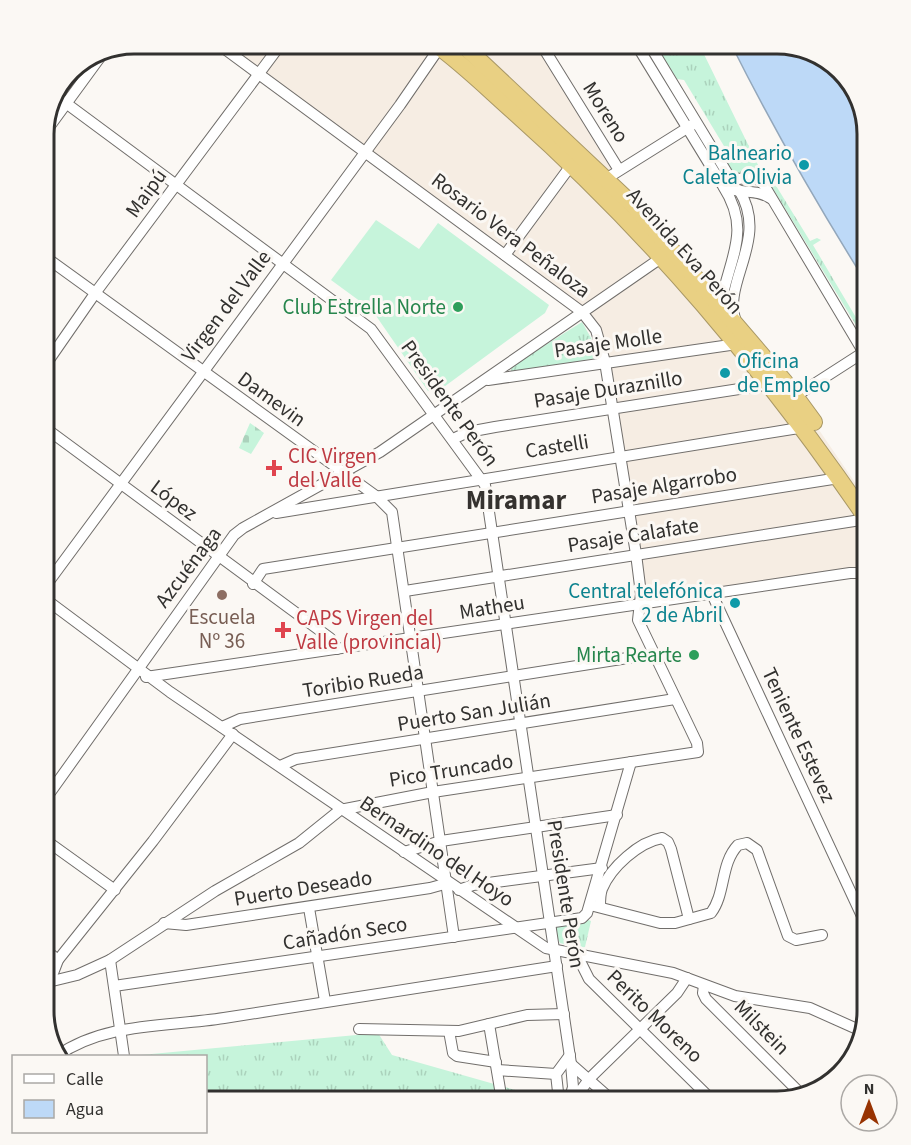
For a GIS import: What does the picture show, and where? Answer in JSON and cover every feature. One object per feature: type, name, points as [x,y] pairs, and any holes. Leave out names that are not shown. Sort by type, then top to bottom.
[{"type":"highway","name":"Avenida Eva Perón","points":[[449,54],[572,164],[607,178],[662,258],[691,292],[730,322],[771,384],[790,399]]},
{"type":"highway","name":"Avenida Eva Perón","points":[[478,54],[634,206],[730,322],[857,484]]},
{"type":"highway","points":[[691,292],[701,296],[730,322]]},
{"type":"highway","name":"Avenida Eva Perón","points":[[809,425],[857,504]]},
{"type":"street","name":"Rosario Vera Peñaloza","points":[[232,54],[582,312],[596,330],[605,362],[636,554],[640,603],[638,620],[698,743],[698,752]]},
{"type":"street","name":"Maipú","points":[[54,353],[96,292],[273,54]]},
{"type":"street","name":"Virgen del Valle","points":[[54,574],[366,152],[433,54]]},
{"type":"street","name":"Moreno","points":[[545,54],[607,178]]},
{"type":"street","points":[[642,54],[687,128],[725,179],[728,189],[741,193],[760,192],[773,200]]},
{"type":"street","points":[[655,54],[700,127],[725,179],[736,210],[739,226],[730,322]]},
{"type":"street","points":[[62,101],[91,67]]},
{"type":"street","name":"Presidente Perón","points":[[62,101],[371,329],[481,478],[487,492],[494,532],[520,725],[558,966],[571,1059],[572,1091]]},
{"type":"street","points":[[607,178],[694,124],[700,127]]},
{"type":"street","points":[[505,255],[572,164]]},
{"type":"street","points":[[725,179],[756,177],[773,200],[857,340]]},
{"type":"street","points":[[741,193],[750,213]]},
{"type":"street","points":[[730,322],[748,241],[750,213],[761,200],[773,200]]},
{"type":"street","name":"Azcuénaga","points":[[54,787],[218,557],[243,528],[343,474],[435,415],[662,258]]},
{"type":"street","name":"Damevin","points":[[54,263],[376,496],[392,512],[448,883],[454,937]]},
{"type":"street","name":"Pasaje Molle","points":[[485,380],[605,362],[730,322]]},
{"type":"street","points":[[790,399],[857,360]]},
{"type":"street","name":"Pasaje Duraznillo","points":[[453,439],[468,432],[612,407],[771,384]]},
{"type":"street","name":"Castelli","points":[[269,513],[300,511],[481,478],[809,425]]},
{"type":"street","name":"López","points":[[54,434],[253,584],[330,638],[337,649]]},
{"type":"street","name":"Pasaje Algarrobo","points":[[253,584],[263,569],[839,478]]},
{"type":"street","name":"Pasaje Calafate","points":[[405,591],[857,521]]},
{"type":"street","name":"Matheu","points":[[125,688],[136,680],[149,676],[506,625],[711,592],[857,573]]},
{"type":"street","name":"Teniente Estevez","points":[[711,592],[857,906]]},
{"type":"street","name":"Bernardino del Hoyo","points":[[54,605],[149,676],[340,810],[546,948],[673,973],[735,996],[810,1008],[855,1028]]},
{"type":"street","name":"Toribio Rueda","points":[[222,727],[240,719],[653,654]]},
{"type":"street","name":"Puerto San Julián","points":[[280,766],[296,759],[675,699]]},
{"type":"street","points":[[54,967],[233,734]]},
{"type":"street","name":"Pico Truncado","points":[[54,980],[77,975],[110,960],[164,923],[299,843],[340,810],[433,792],[698,752]]},
{"type":"street","points":[[595,906],[602,868],[631,762]]},
{"type":"street","points":[[404,852],[441,842],[617,815]]},
{"type":"street","points":[[595,906],[602,888],[624,860],[644,844],[662,838],[668,842],[671,849],[689,919]]},
{"type":"street","points":[[595,906],[660,923],[675,923],[711,913],[716,907],[728,859],[738,845],[747,843],[757,850],[791,939],[822,935]]},
{"type":"street","points":[[54,846],[115,890]]},
{"type":"street","points":[[459,890],[472,885],[602,868]]},
{"type":"street","name":"Puerto Deseado","points":[[164,923],[186,925],[309,908],[448,883]]},
{"type":"street","name":"Cañadón Seco","points":[[114,986],[582,918],[595,906]]},
{"type":"street","points":[[309,908],[325,1001]]},
{"type":"street","name":"Perito Moreno","points":[[576,953],[582,970],[589,979],[703,1091]]},
{"type":"street","points":[[54,957],[58,960]]},
{"type":"street","points":[[110,960],[124,1055]]},
{"type":"street","points":[[66,1051],[95,1036],[119,1031],[222,1018],[558,966]]},
{"type":"street","points":[[579,1091],[677,993],[687,978]]},
{"type":"street","name":"Milstein","points":[[704,985],[703,993],[706,999],[795,1088]]},
{"type":"street","points":[[360,1029],[449,1031],[526,1015],[564,1014]]},
{"type":"street","points":[[489,1024],[500,1091]]},
{"type":"street","points":[[449,1031],[453,1053],[457,1056],[496,1066],[556,1074]]},
{"type":"street","points":[[556,1074],[571,1059],[603,1091]]},
{"type":"street","points":[[556,1074],[558,1091]]},
{"type":"shaded area","points":[[231,54],[547,54],[619,170],[606,178],[795,395],[857,485],[857,574],[640,603],[621,455],[592,322]]},
{"type":"green space","points":[[661,54],[704,54],[759,167],[767,171],[810,241],[817,238],[821,240],[813,245],[857,319],[857,327],[763,172],[758,170],[741,174],[732,171],[728,164],[730,156],[684,80],[677,79]]},
{"type":"green space","name":"Club Estrella Norte","points":[[376,220],[419,249],[438,223],[549,305],[545,313],[437,392],[428,391],[372,310],[331,280]]},
{"type":"green space","points":[[582,322],[595,345],[596,358],[515,373],[511,371],[512,366]]},
{"type":"green space","points":[[250,423],[264,433],[251,454],[239,448]]},
{"type":"green space","points":[[583,918],[591,921],[585,947],[578,948],[560,943],[550,923]]},
{"type":"green space","points":[[378,1033],[392,1055],[519,1091],[207,1091],[207,1055],[141,1055]]},
{"type":"water","points":[[736,54],[782,54],[807,60],[830,74],[849,99],[853,108],[857,134],[857,268],[796,166]]},
{"type":"place","name":"Balneario Caleta Olivia","points":[[804,165]]},
{"type":"place","name":"Club Estrella Norte","points":[[458,307]]},
{"type":"place","name":"Oficina de Empleo","points":[[725,373]]},
{"type":"place","name":"CIC Virgen del Valle","points":[[274,468]]},
{"type":"place","name":"Escuela Nº 36","points":[[222,595]]},
{"type":"place","name":"Central telefónica 2 de Abril","points":[[735,603]]},
{"type":"place","name":"CAPS Virgen del Valle (provincial)","points":[[283,630]]},
{"type":"place","name":"Mirta Rearte","points":[[694,655]]},
{"type":"district","name":"Miramar","points":[[516,500]]}]
